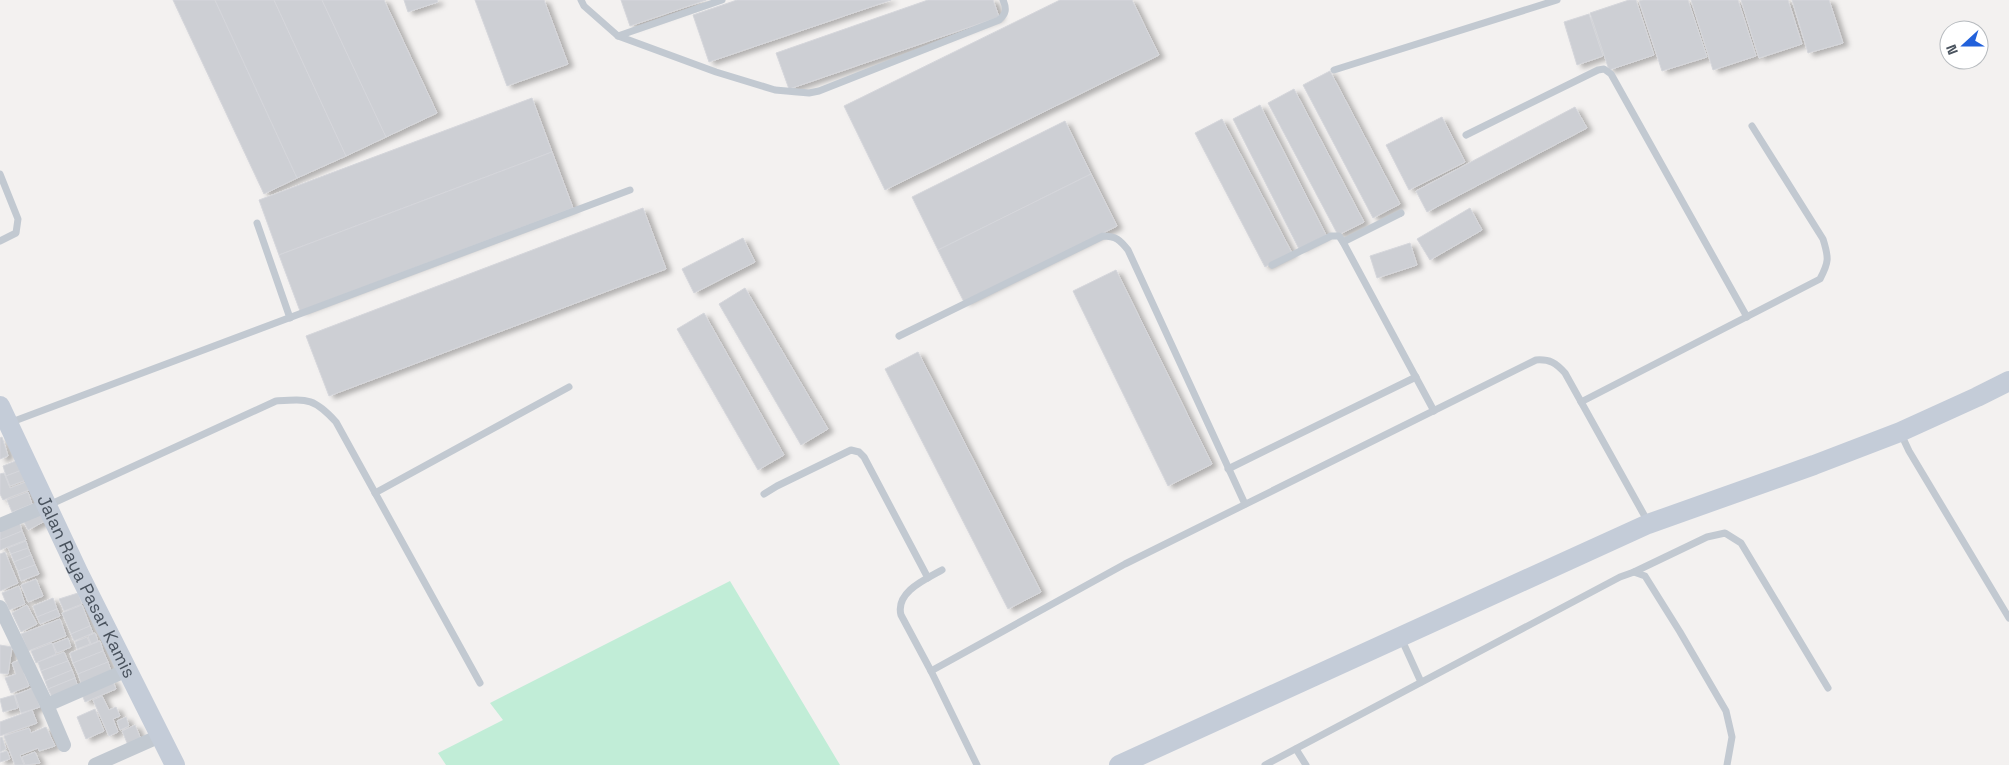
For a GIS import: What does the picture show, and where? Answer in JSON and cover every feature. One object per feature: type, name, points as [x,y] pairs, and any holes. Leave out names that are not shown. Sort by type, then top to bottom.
[{"type":"street","points":[[1119,765],[1648,524],[1900,432],[2009,381]]},
{"type":"street","name":"Jalan Raya Pasar Kamis","points":[[4,414],[80,574],[175,765]]},
{"type":"street","points":[[0,525],[48,505]]},
{"type":"street","points":[[0,607],[47,704],[64,744]]},
{"type":"street","points":[[47,704],[128,670]]},
{"type":"street","points":[[95,765],[160,736]]},
{"type":"lane","points":[[581,0],[584,6],[618,36],[716,72],[775,90],[809,92],[818,91],[999,20],[1004,16],[1006,10],[1003,0]]},
{"type":"lane","points":[[618,36],[722,0]]},
{"type":"lane","points":[[1334,70],[1558,0]]},
{"type":"lane","points":[[1466,134],[1598,70],[1604,69],[1611,74],[1747,317]]},
{"type":"lane","points":[[1581,402],[1820,279],[1827,265],[1828,255],[1823,239],[1752,126]]},
{"type":"lane","points":[[0,174],[18,219],[16,233],[0,241]]},
{"type":"lane","points":[[4,414],[290,318],[630,190]]},
{"type":"lane","points":[[1343,242],[1401,213]]},
{"type":"lane","points":[[257,223],[290,318]]},
{"type":"lane","points":[[899,336],[1104,236],[1120,239],[1128,250],[1245,504]]},
{"type":"lane","points":[[1272,265],[1331,236],[1339,236],[1434,411]]},
{"type":"lane","points":[[931,671],[1125,564],[1536,360],[1547,359],[1557,364],[1565,373],[1648,524]]},
{"type":"lane","points":[[1228,469],[1416,377]]},
{"type":"lane","points":[[375,493],[569,387]]},
{"type":"lane","points":[[48,505],[276,401],[303,400],[322,407],[336,422],[480,683]]},
{"type":"lane","points":[[1900,432],[1909,451],[2009,618]]},
{"type":"lane","points":[[764,494],[838,455],[850,450],[858,452],[864,456],[928,578]]},
{"type":"lane","points":[[1265,765],[1620,577],[1707,537],[1725,533],[1741,543],[1828,688]]},
{"type":"lane","points":[[942,570],[918,584],[901,601],[899,607],[901,615],[977,765]]},
{"type":"lane","points":[[1634,572],[1645,576],[1726,711],[1732,737],[1727,765]]},
{"type":"lane","points":[[1401,637],[1421,682]]},
{"type":"lane","points":[[1296,748],[1306,765]]},
{"type":"green space","points":[[730,581],[840,765],[446,765],[438,753],[503,720],[490,703]]},
{"type":"building","points":[[173,0],[215,0],[297,178],[264,194]]},
{"type":"building","points":[[215,0],[274,0],[346,156],[297,178]]},
{"type":"building","points":[[274,0],[322,0],[386,137],[346,156]]},
{"type":"building","points":[[322,0],[384,0],[437,113],[386,137]]},
{"type":"building","points":[[404,0],[437,0],[438,2],[408,12]]},
{"type":"building","points":[[475,0],[544,0],[568,64],[507,86]]},
{"type":"building","points":[[621,0],[706,0],[630,26]]},
{"type":"building","points":[[737,0],[891,0],[709,62],[693,15]]},
{"type":"building","points":[[928,0],[993,0],[999,17],[789,89],[776,53]]},
{"type":"building","points":[[1060,0],[1132,0],[1159,55],[885,190],[844,106]]},
{"type":"building","points":[[1629,0],[1636,0],[1654,55],[1609,70],[1590,13]]},
{"type":"building","points":[[1688,0],[1707,57],[1662,71],[1639,1]]},
{"type":"building","points":[[1691,0],[1738,0],[1756,56],[1713,70]]},
{"type":"building","points":[[1741,0],[1788,0],[1802,44],[1759,58]]},
{"type":"building","points":[[1792,0],[1829,0],[1843,43],[1808,53]]},
{"type":"building","points":[[1589,14],[1603,56],[1577,65],[1564,22]]},
{"type":"building","points":[[1330,71],[1400,204],[1373,218],[1303,85]]},
{"type":"building","points":[[1294,89],[1364,222],[1338,235],[1268,103]]},
{"type":"building","points":[[532,98],[552,152],[279,255],[259,200]]},
{"type":"building","points":[[1260,105],[1326,235],[1299,249],[1233,119]]},
{"type":"building","points":[[1575,107],[1587,128],[1427,212],[1416,191]]},
{"type":"building","points":[[1442,117],[1465,162],[1409,190],[1386,145]]},
{"type":"building","points":[[1222,119],[1292,253],[1265,267],[1195,133]]},
{"type":"building","points":[[1065,121],[1091,174],[938,250],[912,197]]},
{"type":"building","points":[[552,152],[573,208],[300,311],[279,255]]},
{"type":"building","points":[[1091,174],[1117,226],[964,302],[938,250]]},
{"type":"building","points":[[643,208],[666,269],[329,396],[306,336]]},
{"type":"building","points":[[1470,208],[1482,230],[1430,260],[1417,239]]},
{"type":"building","points":[[743,238],[755,262],[694,293],[682,269]]},
{"type":"building","points":[[1410,243],[1417,265],[1377,278],[1370,256]]},
{"type":"building","points":[[1116,270],[1212,464],[1168,486],[1073,291]]},
{"type":"building","points":[[745,288],[828,429],[801,445],[719,304]]},
{"type":"building","points":[[704,313],[784,455],[758,470],[677,329]]},
{"type":"building","points":[[918,352],[1041,592],[1008,609],[885,369]]},
{"type":"building","points":[[2,437],[8,456],[0,459],[0,438]]},
{"type":"building","points":[[18,460],[22,470],[6,476],[3,466]]},
{"type":"building","points":[[22,470],[26,480],[10,486],[6,476]]},
{"type":"building","points":[[4,473],[10,488],[26,482],[29,490],[3,500],[0,494],[0,474]]},
{"type":"building","points":[[28,492],[32,504],[12,512],[7,500]]},
{"type":"building","points":[[42,511],[47,520],[28,530],[24,522]]},
{"type":"building","points":[[19,521],[22,531],[0,540],[0,529]]},
{"type":"building","points":[[22,531],[26,540],[0,550],[0,540]]},
{"type":"building","points":[[26,541],[28,548],[11,554],[8,548]]},
{"type":"building","points":[[28,548],[31,555],[14,562],[11,554]]},
{"type":"building","points":[[5,552],[18,583],[0,591],[0,554]]},
{"type":"building","points":[[31,555],[35,565],[18,571],[14,562]]},
{"type":"building","points":[[35,565],[39,574],[21,581],[18,571]]},
{"type":"building","points":[[36,579],[43,596],[28,602],[21,585]]},
{"type":"building","points":[[19,586],[25,604],[9,610],[2,593]]},
{"type":"building","points":[[78,593],[82,604],[64,611],[59,599]]},
{"type":"building","points":[[53,598],[57,609],[37,617],[33,606]]},
{"type":"building","points":[[27,605],[37,624],[21,632],[12,613]]},
{"type":"building","points":[[82,605],[90,626],[71,634],[62,613]]},
{"type":"building","points":[[57,609],[60,616],[40,624],[37,617]]},
{"type":"building","points":[[60,619],[66,636],[28,651],[21,634]]},
{"type":"building","points":[[90,626],[93,633],[74,641],[71,634]]},
{"type":"building","points":[[95,633],[98,641],[91,644],[88,636]]},
{"type":"building","points":[[87,637],[90,644],[77,649],[75,642]]},
{"type":"building","points":[[68,638],[71,647],[57,653],[53,644]]},
{"type":"building","points":[[100,641],[103,651],[73,663],[70,653]]},
{"type":"building","points":[[52,643],[56,654],[36,663],[31,651]]},
{"type":"building","points":[[0,645],[12,647],[8,674],[0,673]]},
{"type":"building","points":[[103,651],[108,662],[78,674],[73,663]]},
{"type":"building","points":[[64,652],[68,661],[41,671],[38,662]]},
{"type":"building","points":[[25,658],[29,671],[24,673],[29,686],[11,693],[5,678],[16,674],[12,663]]},
{"type":"building","points":[[68,661],[72,670],[45,681],[41,671]]},
{"type":"building","points":[[108,662],[112,674],[82,686],[78,674]]},
{"type":"building","points":[[72,670],[75,678],[48,689],[45,681]]},
{"type":"building","points":[[75,678],[78,687],[52,697],[48,689]]},
{"type":"building","points":[[112,679],[116,689],[85,702],[81,692]]},
{"type":"building","points":[[33,688],[40,707],[21,713],[15,695]]},
{"type":"building","points":[[14,695],[18,708],[3,712],[0,699]]},
{"type":"building","points":[[102,696],[109,710],[116,707],[120,716],[113,719],[118,732],[109,736],[93,700]]},
{"type":"building","points":[[95,709],[104,731],[86,739],[77,717]]},
{"type":"building","points":[[32,710],[37,723],[0,736],[0,722]]},
{"type":"building","points":[[126,717],[129,726],[120,730],[117,721]]},
{"type":"building","points":[[135,725],[141,739],[128,745],[122,731]]},
{"type":"building","points":[[46,727],[55,746],[39,751],[38,748],[20,755],[24,765],[15,765],[4,736],[29,728],[31,733]]},
{"type":"building","points":[[2,737],[6,749],[0,752],[0,738]]},
{"type":"building","points":[[7,751],[10,759],[0,762],[0,753]]},
{"type":"building","points":[[35,752],[40,763],[25,765],[22,757]]}]
